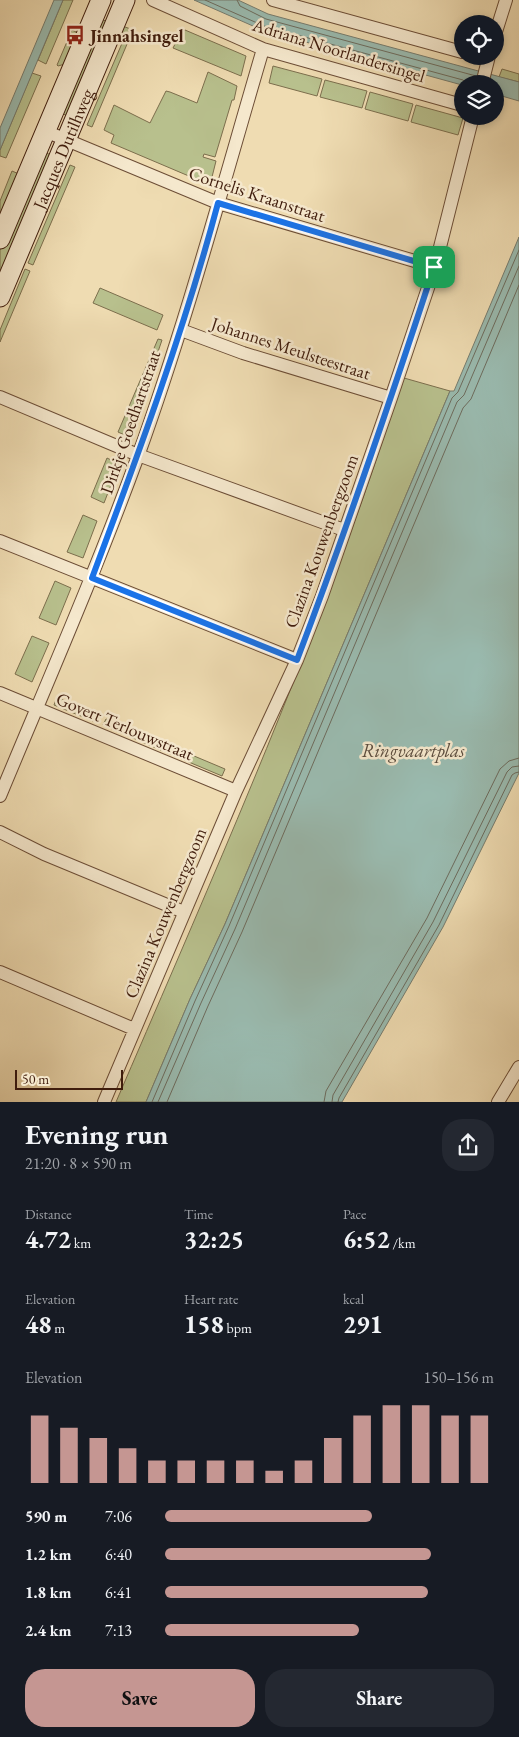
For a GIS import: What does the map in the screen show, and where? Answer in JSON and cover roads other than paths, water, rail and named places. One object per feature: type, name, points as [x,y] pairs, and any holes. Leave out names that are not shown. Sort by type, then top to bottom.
[{"type":"main road","name":"Jacques Dutilhweg","points":[[0,239],[101,0]]},
{"type":"main road","name":"Jacques Dutilhweg","points":[[0,297],[125,0]]},
{"type":"street","name":"Adriana Noorlandersingel","points":[[153,0],[263,49],[454,103]]},
{"type":"street","name":"Adriana Noorlandersingel","points":[[273,0],[454,50]]},
{"type":"street","points":[[501,15],[506,0]]},
{"type":"street","name":"Dirkje Goedhartstraat","points":[[0,796],[92,578],[138,455],[200,269],[263,49]]},
{"type":"street","name":"Clazina Kouwenbergzoom","points":[[104,1102],[236,792],[297,660],[391,398],[434,267],[471,125]]},
{"type":"street","name":"Cornelis Kraanstraat","points":[[45,131],[218,203],[434,267]]},
{"type":"street","name":"Johannes Meulsteestraat","points":[[181,330],[243,353],[391,398]]},
{"type":"street","points":[[0,397],[138,455],[344,530]]},
{"type":"street","points":[[0,540],[297,660]]},
{"type":"street","name":"Govert Terlouwstraat","points":[[0,693],[236,792]]},
{"type":"street","points":[[0,832],[44,854],[184,912]]},
{"type":"street","points":[[0,972],[134,1029]]},
{"type":"street","points":[[498,1102],[519,1067]]},
{"type":"water","points":[[54,0],[63,0],[0,150],[0,128]]},
{"type":"water","points":[[194,0],[238,0],[268,14],[493,75],[454,75],[454,83],[262,30]]},
{"type":"water","points":[[504,78],[519,82],[519,101],[504,97]]},
{"type":"water","name":"Ringvaartplas","points":[[519,237],[519,773],[443,927],[342,1102],[146,1102],[190,999],[225,924],[450,391],[454,391]]},
{"type":"place","name":"Jinnahsingel","points":[[75,35]]}]
